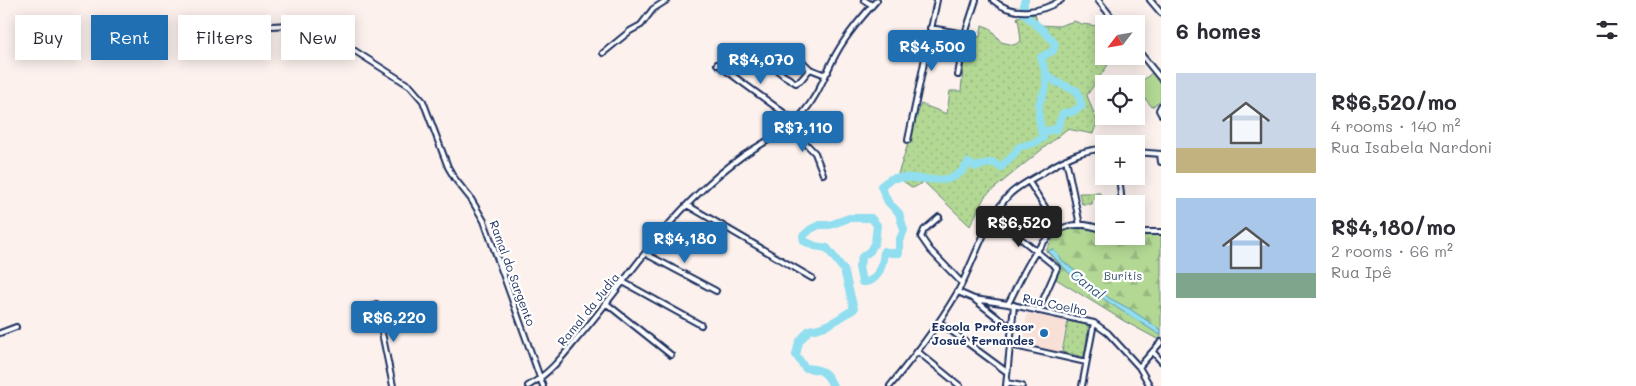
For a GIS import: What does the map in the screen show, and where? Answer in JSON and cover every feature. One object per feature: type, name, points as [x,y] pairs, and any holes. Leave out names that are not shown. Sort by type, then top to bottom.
[{"type":"street","points":[[603,53],[630,31],[641,25],[652,9],[667,0]]},
{"type":"street","points":[[864,0],[872,5]]},
{"type":"street","name":"Ramal da Judia","points":[[528,386],[540,379],[557,363],[607,304],[658,237],[687,205],[719,174],[744,155],[795,122],[819,90],[842,44],[877,0]]},
{"type":"street","points":[[908,140],[937,0]]},
{"type":"street","points":[[958,75],[965,34],[976,0]]},
{"type":"street","points":[[993,0],[1003,8],[1031,10],[1046,8],[1061,0]]},
{"type":"street","points":[[1098,0],[1110,15]]},
{"type":"street","points":[[1150,0],[1161,13]]},
{"type":"street","name":"Ramal do Sargento","points":[[271,26],[290,25],[303,27],[355,51],[410,86],[418,95],[425,107],[448,167],[484,221],[543,386]]},
{"type":"street","points":[[930,28],[965,34]]},
{"type":"street","points":[[754,51],[796,83],[810,69]]},
{"type":"street","points":[[776,69],[791,54],[796,56],[810,69],[823,74],[828,72]]},
{"type":"street","points":[[1145,59],[1161,79]]},
{"type":"street","points":[[717,64],[795,122]]},
{"type":"street","points":[[1161,106],[1159,110],[1161,114]]},
{"type":"street","points":[[789,126],[815,153],[823,174]]},
{"type":"street","points":[[898,386],[892,384],[958,292],[993,216],[1010,194],[1066,159],[1095,151]]},
{"type":"street","points":[[1145,153],[1160,154],[1161,162]]},
{"type":"street","points":[[1066,159],[1080,225]]},
{"type":"street","points":[[1029,182],[1059,229]]},
{"type":"street","points":[[687,205],[812,278]]},
{"type":"street","points":[[993,216],[1057,268],[1038,311]]},
{"type":"street","points":[[939,217],[924,230],[921,238],[962,283]]},
{"type":"street","points":[[1008,304],[1037,250],[1047,238],[1059,229],[1067,226],[1080,225],[1095,228]]},
{"type":"street","points":[[1145,232],[1161,232]]},
{"type":"street","points":[[646,254],[716,291]]},
{"type":"street","points":[[623,282],[701,325]]},
{"type":"street","name":"Rua Coelho","points":[[958,292],[974,299],[1014,305],[1094,323],[1108,333],[1139,367],[1150,386]]},
{"type":"street","points":[[974,299],[1012,329]]},
{"type":"street","points":[[376,304],[393,386]]},
{"type":"street","points":[[607,304],[671,356]]},
{"type":"street","points":[[1014,305],[1007,384],[1022,386]]},
{"type":"street","points":[[938,322],[1007,372]]},
{"type":"street","points":[[1082,386],[1094,323]]},
{"type":"street","points":[[0,333],[16,327]]},
{"type":"street","points":[[1139,367],[1161,342]]},
{"type":"street","points":[[1010,345],[1086,362]]},
{"type":"street","points":[[917,351],[960,386]]},
{"type":"street","points":[[1153,352],[1161,361]]},
{"type":"street","points":[[1145,386],[1147,381]]},
{"type":"shaded area","name":"Escola Professor Josué Fernandes","points":[[1027,313],[1067,321],[1060,353],[1023,345]]},
{"type":"green space","points":[[1035,14],[1038,25],[1059,26],[1074,21],[1095,26],[1095,65],[1108,65],[1101,75],[1095,75],[1095,83],[1087,95],[1096,125],[1093,134],[1067,129],[985,196],[970,226],[924,182],[913,188],[897,177],[921,104],[947,114],[950,91],[961,91],[965,51],[971,34],[980,37],[982,25],[990,28],[1001,42],[1014,45],[1021,41],[1017,17]]},
{"type":"green space","points":[[1153,72],[1161,82],[1161,100],[1152,107],[1145,99],[1145,79]]},
{"type":"green space","points":[[1079,193],[1100,193],[1100,195],[1095,195],[1092,204],[1082,204]]},
{"type":"green space","name":"Buritis","points":[[1070,228],[1095,229],[1095,245],[1145,245],[1145,234],[1161,235],[1161,337],[1159,340],[1056,279],[1061,266],[1046,251],[1055,236],[1061,231]]},
{"type":"green space","points":[[1068,321],[1089,325],[1084,357],[1062,352]]},
{"type":"water","name":"Canal","points":[[1053,249],[1064,262],[1109,298],[1130,309],[1161,330],[1161,334],[1111,304],[1074,278],[1048,251]]},
{"type":"waterway","points":[[833,386],[828,377],[822,372],[805,368],[796,355],[799,342],[809,330],[838,320],[854,309],[844,270],[827,248],[815,246],[804,241],[803,236],[819,225],[830,225],[849,218],[871,218],[877,225],[875,242],[870,251],[862,257],[859,267],[862,282],[868,281],[879,272],[884,251],[899,253],[899,241],[904,230],[899,213],[888,202],[881,186],[895,178],[934,180],[953,177],[961,172],[968,163],[976,167],[992,162],[1001,167],[1019,147],[1034,143],[1043,138],[1039,119],[1039,104],[1046,87],[1046,74],[1041,57],[1053,51],[1055,44],[1044,31],[1024,14],[1025,0]]},
{"type":"waterway","points":[[1041,132],[1057,129],[1063,113],[1072,112],[1082,106],[1077,91],[1056,82],[1045,73]]},
{"type":"place","name":"Escola Professor Josué Fernandes","points":[[1044,333]]}]
